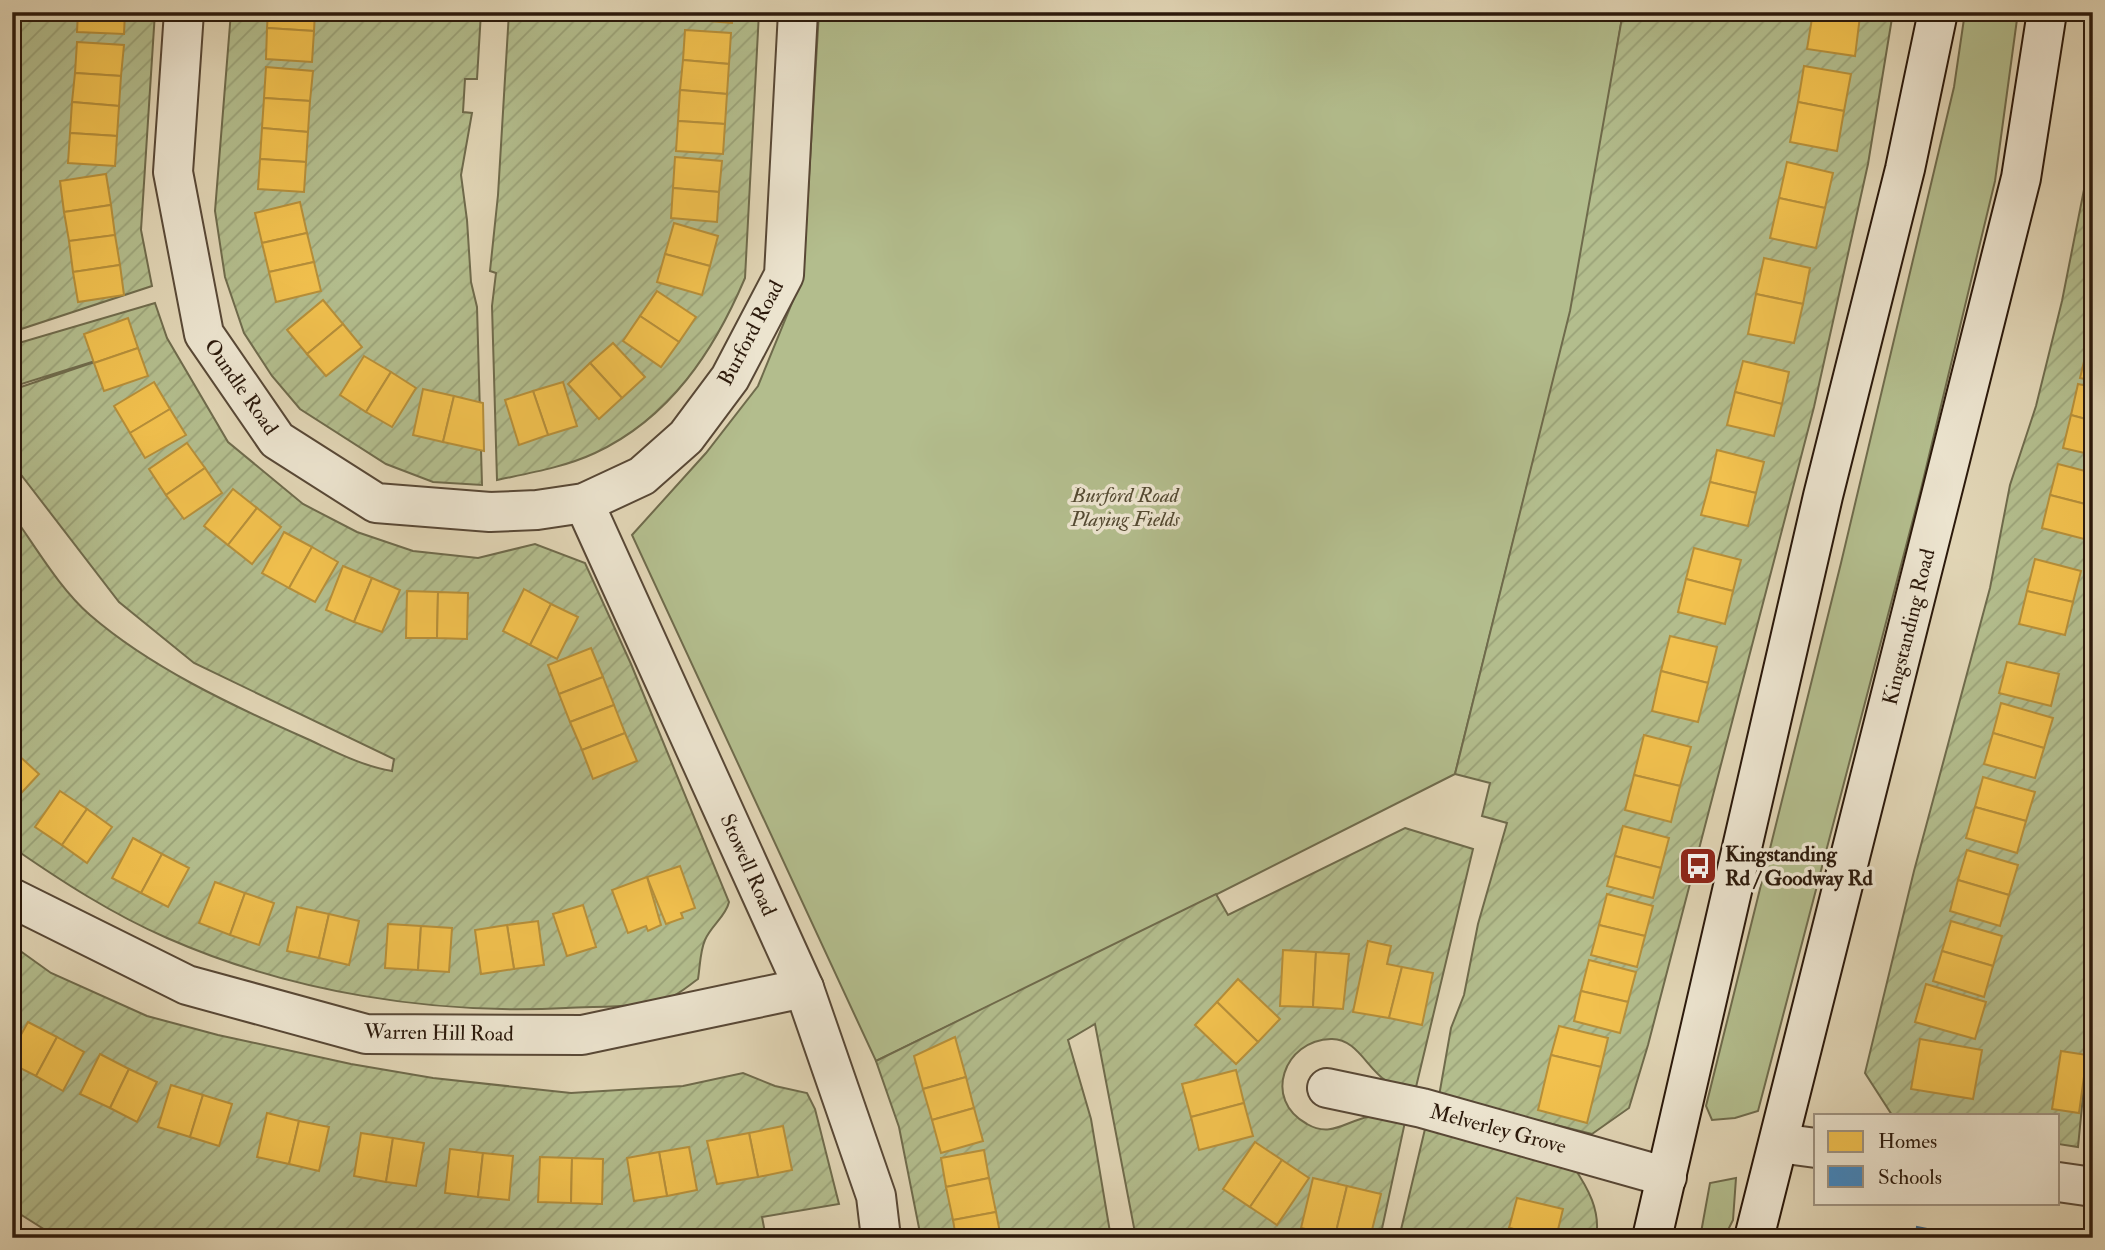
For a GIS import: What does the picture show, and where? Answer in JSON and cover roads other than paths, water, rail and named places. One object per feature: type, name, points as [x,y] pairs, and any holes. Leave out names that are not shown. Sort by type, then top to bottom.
[{"type":"street","name":"Oundle Road","points":[[184,12],[173,172],[204,334],[277,440],[376,503],[490,512],[537,510],[584,503]]},
{"type":"street","name":"Burford Road","points":[[584,503],[642,476],[686,437],[730,378],[783,275],[798,12]]},
{"type":"street","points":[[1652,1238],[1823,496],[1905,169],[1938,12]]},
{"type":"street","name":"Kingstanding Road","points":[[1754,1238],[2021,178],[2047,12]]},
{"type":"street","name":"Stowell Road","points":[[584,503],[804,988],[876,1196],[881,1238]]},
{"type":"street","name":"Warren Hill Road","points":[[12,898],[187,985],[366,1034],[582,1035],[804,988]]},
{"type":"street","name":"Melverley Grove","points":[[1327,1088],[1434,1111],[1667,1177]]},
{"type":"street","points":[[1779,1143],[1814,1148]]},
{"type":"street","points":[[2060,1182],[2093,1187]]},
{"type":"place","name":"Kingstanding Rd / Goodway Rd","points":[[1698,866]]},
{"type":"park label","name":"Burford Road Playing Fields","points":[[1125,507]]}]
